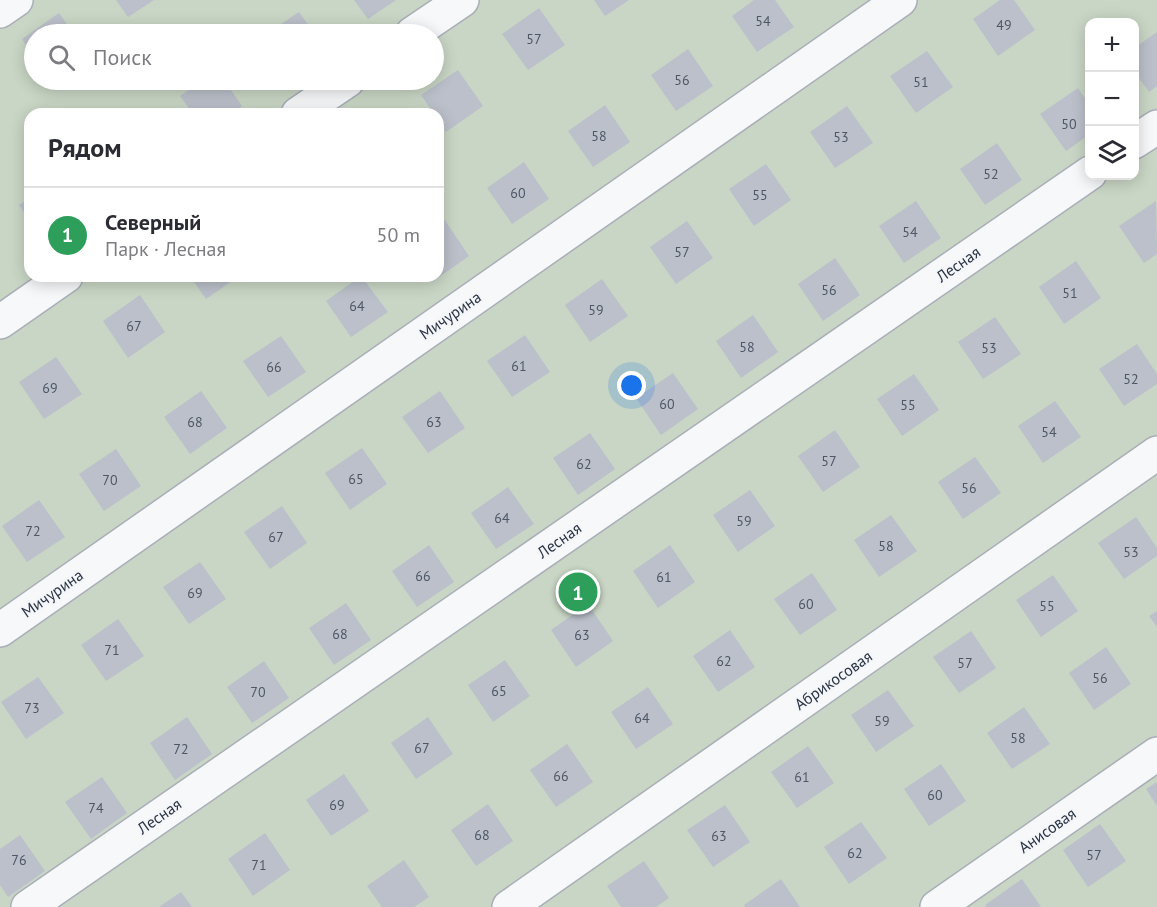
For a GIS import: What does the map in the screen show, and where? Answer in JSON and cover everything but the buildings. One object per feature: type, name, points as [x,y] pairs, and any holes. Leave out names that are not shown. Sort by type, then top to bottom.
[{"type":"street","points":[[0,11],[16,0]]},
{"type":"street","points":[[427,24],[462,0]]},
{"type":"street","name":"Мичурина","points":[[0,630],[900,0]]},
{"type":"street","points":[[307,108],[333,90]]},
{"type":"street","points":[[1139,139],[1157,127]]},
{"type":"street","name":"Лесная","points":[[28,907],[1085,176]]},
{"type":"street","points":[[0,322],[57,282]]},
{"type":"street","name":"Абрикосовая","points":[[509,907],[1157,453]]},
{"type":"street","name":"Анисовая","points":[[937,907],[1157,754]]},
{"type":"green space","points":[[0,0],[1157,0],[1157,907],[0,907]]},
{"type":"place","name":"Северный","points":[[578,592]]}]
